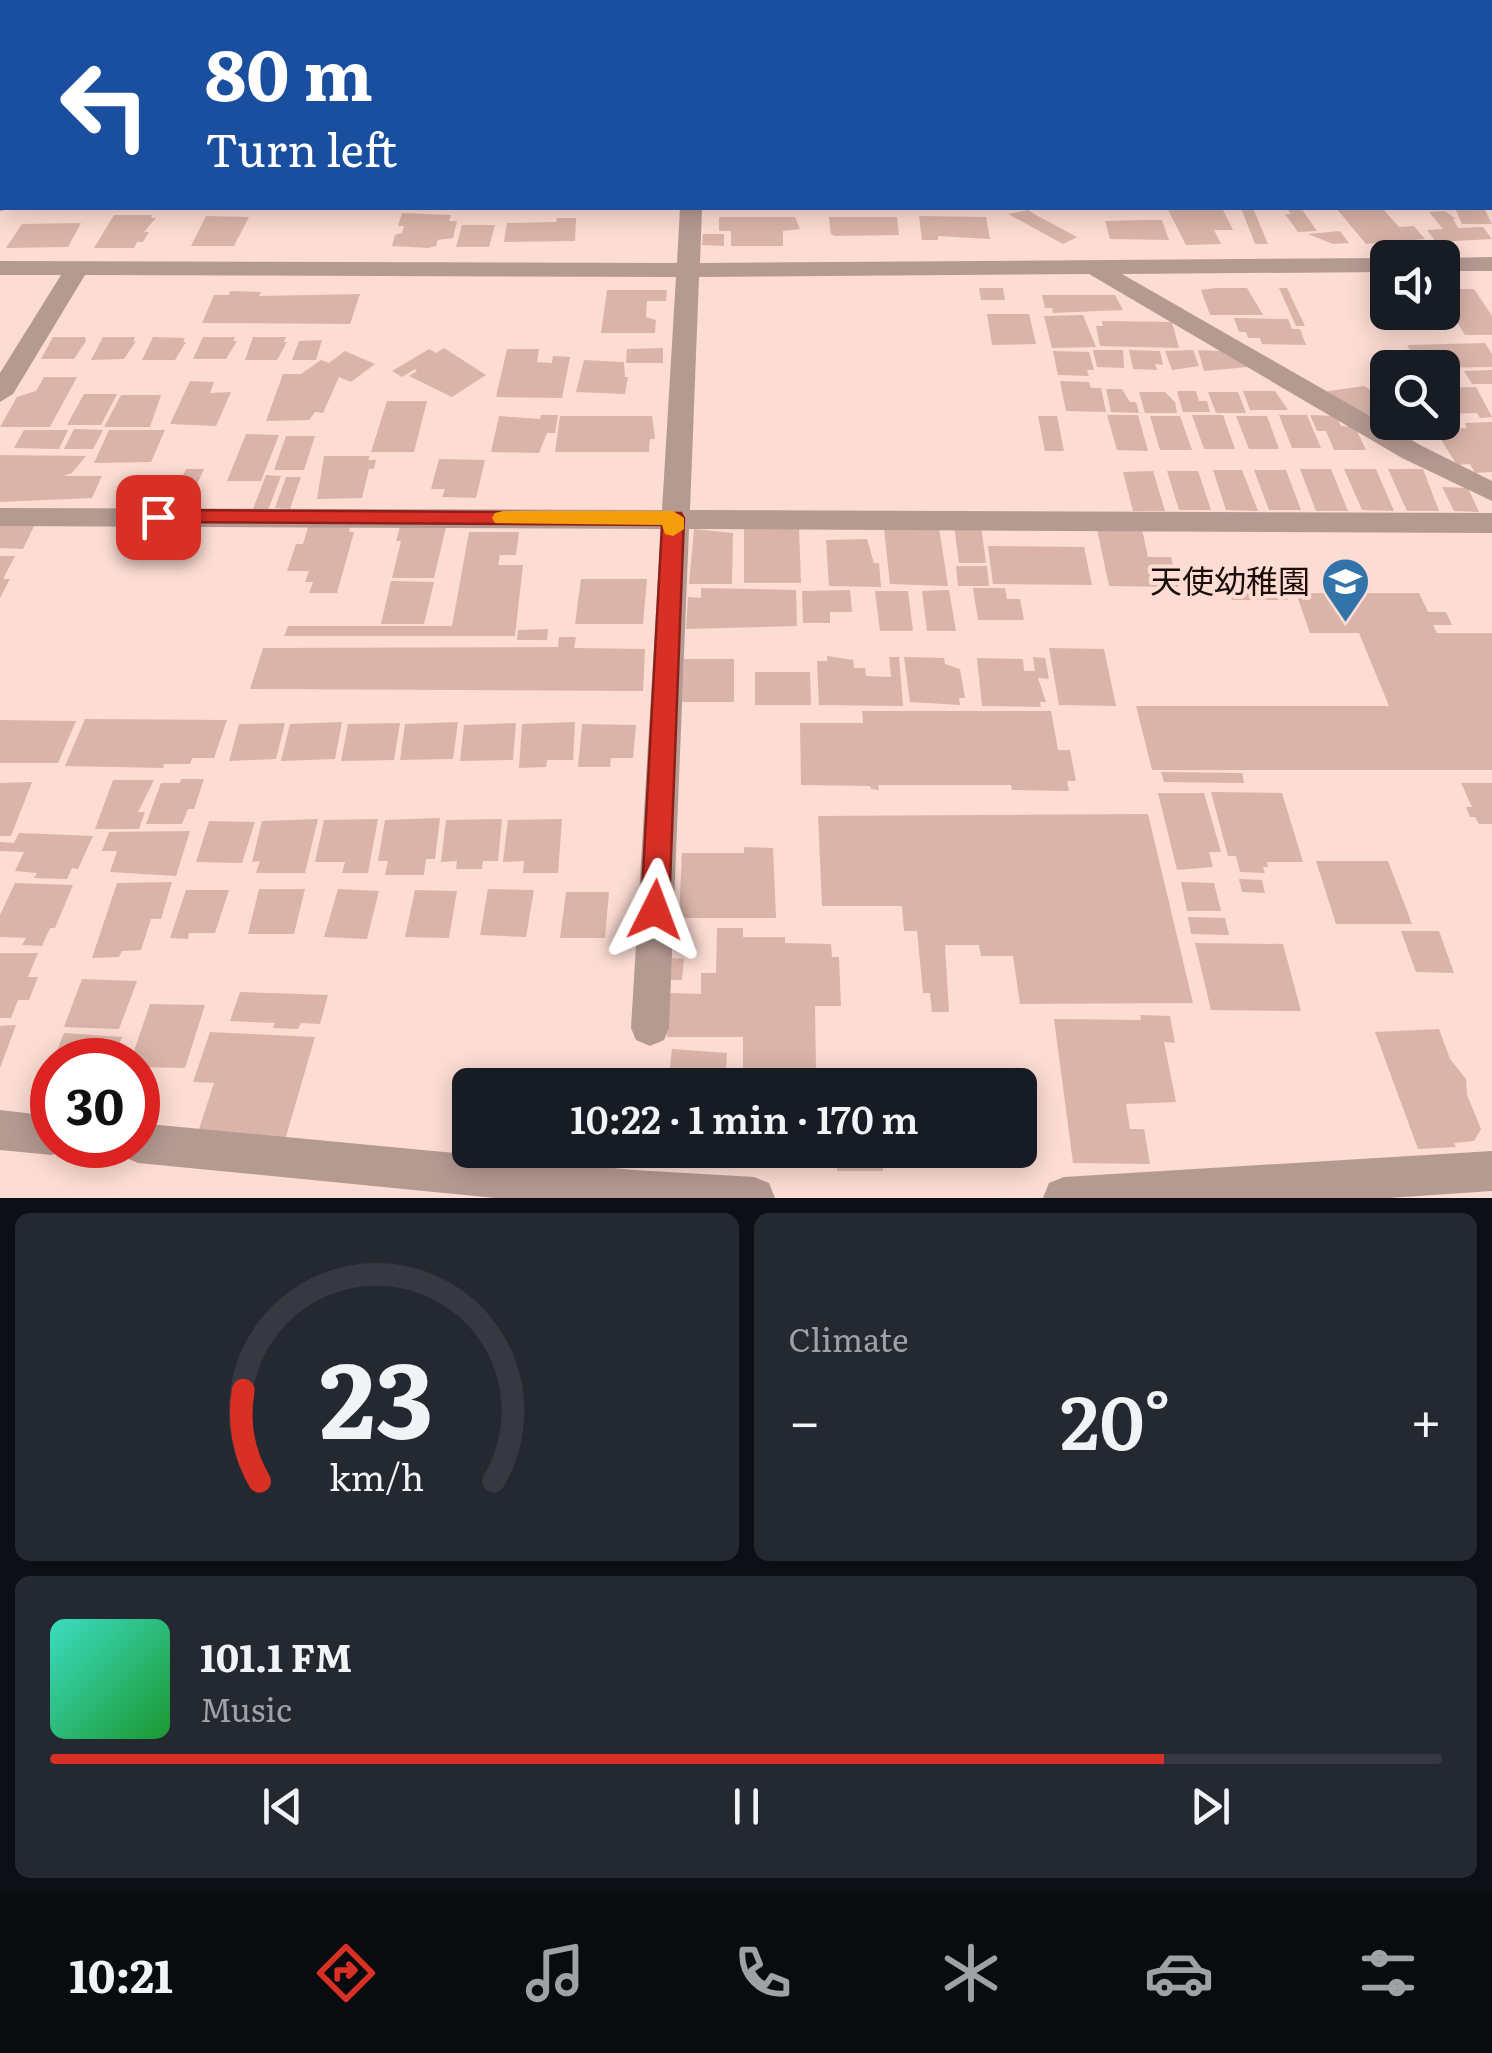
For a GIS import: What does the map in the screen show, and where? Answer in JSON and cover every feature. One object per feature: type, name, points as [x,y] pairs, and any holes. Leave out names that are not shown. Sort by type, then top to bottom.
[{"type":"street","points":[[650,1028],[690,210]]},
{"type":"street","points":[[0,268],[689,270],[1370,264]]},
{"type":"street","points":[[1460,264],[1492,264]]},
{"type":"street","points":[[1090,266],[1412,452],[1492,492]]},
{"type":"street","points":[[0,394],[78,267]]},
{"type":"street","points":[[0,517],[1492,523]]},
{"type":"street","points":[[0,1130],[30,1133]]},
{"type":"street","points":[[160,1145],[614,1189],[754,1198]]},
{"type":"street","points":[[1064,1198],[1492,1172]]},
{"type":"building","points":[[1028,210],[1077,237],[1063,244],[1008,214]]},
{"type":"building","points":[[1168,210],[1223,210],[1233,230],[1214,230],[1221,244],[1186,245]]},
{"type":"building","points":[[1242,210],[1254,210],[1268,244],[1255,244]]},
{"type":"building","points":[[1288,210],[1302,210],[1317,231],[1298,232],[1285,214],[1291,214]]},
{"type":"building","points":[[1338,210],[1384,210],[1399,227],[1414,226],[1425,239],[1370,240],[1366,244]]},
{"type":"building","points":[[1456,210],[1485,210],[1492,224],[1462,224]]},
{"type":"building","points":[[1445,211],[1456,219],[1458,228],[1483,227],[1492,239],[1434,240],[1427,230],[1443,229],[1429,212]]},
{"type":"building","points":[[402,213],[451,215],[449,221],[457,221],[453,238],[438,240],[436,246],[428,248],[392,246],[395,235],[402,233],[404,226],[398,226]]},
{"type":"building","points":[[114,215],[156,218],[144,232],[149,232],[143,242],[137,242],[134,248],[94,248]]},
{"type":"building","points":[[206,216],[249,217],[234,246],[191,246]]},
{"type":"building","points":[[919,216],[986,217],[990,239],[938,236],[938,240],[922,240]]},
{"type":"building","points":[[719,217],[795,217],[800,229],[783,231],[783,246],[731,246],[731,231],[719,231]]},
{"type":"building","points":[[829,217],[897,217],[899,235],[835,236],[831,234]]},
{"type":"building","points":[[557,218],[576,218],[575,241],[504,242],[507,223],[556,222]]},
{"type":"building","points":[[1162,220],[1169,240],[1110,239],[1105,221]]},
{"type":"building","points":[[81,223],[68,247],[6,248],[22,224]]},
{"type":"building","points":[[462,225],[495,225],[489,247],[456,247]]},
{"type":"building","points":[[1340,231],[1349,243],[1333,244],[1308,234]]},
{"type":"building","points":[[703,234],[724,234],[724,246],[702,245]]},
{"type":"building","points":[[979,288],[1003,288],[1005,300],[981,300]]},
{"type":"building","points":[[1247,288],[1263,315],[1210,315],[1201,290]]},
{"type":"building","points":[[1279,288],[1287,288],[1305,326],[1296,326]]},
{"type":"building","points":[[1460,289],[1474,289],[1492,316],[1492,335],[1465,335],[1460,327]]},
{"type":"building","points":[[607,290],[667,290],[666,301],[647,301],[646,317],[656,320],[655,333],[601,333]]},
{"type":"building","points":[[230,291],[261,292],[259,296],[360,294],[350,324],[202,323],[214,295],[229,295]]},
{"type":"building","points":[[1042,295],[1115,295],[1123,310],[1053,313],[1052,308],[1045,308]]},
{"type":"building","points":[[987,314],[1029,314],[1036,344],[992,345]]},
{"type":"building","points":[[1083,315],[1096,347],[1052,348],[1044,316]]},
{"type":"building","points":[[1234,318],[1288,319],[1292,329],[1300,329],[1306,345],[1262,344],[1260,338],[1248,338],[1246,332],[1239,332]]},
{"type":"building","points":[[1102,321],[1172,322],[1179,348],[1100,346],[1096,326],[1103,326]]},
{"type":"building","points":[[53,337],[85,337],[86,341],[74,359],[41,359]]},
{"type":"building","points":[[103,337],[135,337],[133,342],[136,341],[124,359],[91,360]]},
{"type":"building","points":[[153,337],[185,338],[186,342],[175,360],[142,360]]},
{"type":"building","points":[[203,337],[235,337],[233,341],[237,341],[226,359],[193,359]]},
{"type":"building","points":[[253,337],[286,337],[287,342],[277,360],[245,360]]},
{"type":"building","points":[[322,340],[316,360],[292,360],[299,341]]},
{"type":"building","points":[[1485,343],[1492,354],[1492,367],[1460,367],[1460,350],[1410,350],[1407,345]]},
{"type":"building","points":[[444,348],[486,375],[452,397],[409,376],[415,369],[402,377],[392,371],[429,349],[436,353]]},
{"type":"building","points":[[663,348],[663,363],[626,363],[627,349]]},
{"type":"building","points":[[507,349],[539,349],[537,362],[552,363],[553,356],[570,357],[562,398],[496,397]]},
{"type":"building","points":[[1093,350],[1123,350],[1124,368],[1097,367]]},
{"type":"building","points":[[1129,350],[1160,351],[1163,365],[1155,364],[1157,370],[1133,369]]},
{"type":"building","points":[[1193,350],[1199,366],[1172,370],[1165,351]]},
{"type":"building","points":[[1198,350],[1221,351],[1248,367],[1204,371]]},
{"type":"building","points":[[345,351],[375,364],[351,382],[339,377],[323,413],[315,412],[309,420],[266,421],[283,374],[301,374],[321,360],[329,363]]},
{"type":"building","points":[[1053,351],[1089,352],[1094,370],[1087,370],[1089,376],[1058,375]]},
{"type":"building","points":[[584,360],[624,362],[628,377],[625,394],[576,392]]},
{"type":"building","points":[[1492,370],[1492,384],[1472,384],[1464,371]]},
{"type":"building","points":[[44,377],[77,377],[50,427],[0,427],[17,397],[36,391]]},
{"type":"building","points":[[190,381],[214,382],[210,393],[231,392],[216,426],[170,424]]},
{"type":"building","points":[[1060,381],[1089,382],[1091,388],[1101,388],[1106,412],[1066,411]]},
{"type":"building","points":[[1364,386],[1370,390],[1370,420],[1322,392]]},
{"type":"building","points":[[1460,387],[1476,387],[1492,417],[1460,414]]},
{"type":"building","points":[[1106,389],[1122,389],[1130,402],[1136,402],[1139,413],[1111,412]]},
{"type":"building","points":[[1177,391],[1196,391],[1199,401],[1207,401],[1210,412],[1183,412]]},
{"type":"building","points":[[1243,391],[1275,391],[1288,410],[1250,410]]},
{"type":"building","points":[[1139,392],[1165,392],[1175,402],[1177,413],[1145,413]]},
{"type":"building","points":[[1208,392],[1238,392],[1246,413],[1216,413]]},
{"type":"building","points":[[84,394],[117,394],[101,425],[67,425]]},
{"type":"building","points":[[121,395],[161,395],[150,427],[104,427]]},
{"type":"building","points":[[387,401],[427,401],[414,452],[371,452]]},
{"type":"building","points":[[541,415],[558,415],[555,433],[547,433],[539,453],[491,452],[499,416],[540,419]]},
{"type":"building","points":[[1107,415],[1138,415],[1148,451],[1117,450]]},
{"type":"building","points":[[1192,415],[1223,415],[1235,449],[1204,449]]},
{"type":"building","points":[[1279,415],[1307,415],[1321,448],[1292,448]]},
{"type":"building","points":[[1310,415],[1336,416],[1341,426],[1355,427],[1366,450],[1334,450],[1326,431],[1317,431]]},
{"type":"building","points":[[560,416],[652,416],[655,439],[650,439],[649,452],[555,452]]},
{"type":"building","points":[[1038,416],[1057,416],[1064,451],[1045,451]]},
{"type":"building","points":[[1150,416],[1180,416],[1192,450],[1160,450]]},
{"type":"building","points":[[1236,416],[1267,416],[1279,449],[1249,449]]},
{"type":"building","points":[[1492,422],[1492,472],[1475,473],[1470,464],[1457,465],[1441,440],[1460,440],[1460,428],[1467,428],[1465,423]]},
{"type":"building","points":[[74,429],[103,430],[93,449],[64,449]]},
{"type":"building","points":[[24,430],[68,430],[59,449],[14,448]]},
{"type":"building","points":[[109,430],[165,430],[151,462],[94,463]]},
{"type":"building","points":[[246,434],[279,435],[261,481],[227,481]]},
{"type":"building","points":[[286,436],[315,436],[304,470],[274,470]]},
{"type":"building","points":[[0,455],[86,456],[72,473],[63,476],[102,476],[92,498],[0,502]]},
{"type":"building","points":[[324,456],[370,456],[368,460],[376,460],[374,469],[369,469],[362,498],[317,499]]},
{"type":"building","points":[[439,459],[485,460],[476,498],[442,497],[445,489],[431,489]]},
{"type":"building","points":[[186,469],[204,469],[188,504],[170,503]]},
{"type":"building","points":[[1300,469],[1331,469],[1348,511],[1316,511]]},
{"type":"building","points":[[1344,469],[1376,469],[1394,511],[1362,510]]},
{"type":"building","points":[[1388,469],[1423,469],[1439,511],[1407,511]]},
{"type":"building","points":[[1213,470],[1242,470],[1258,511],[1226,510]]},
{"type":"building","points":[[1254,470],[1286,470],[1301,510],[1269,510]]},
{"type":"building","points":[[1153,471],[1165,511],[1133,511],[1123,472]]},
{"type":"building","points":[[1167,471],[1198,471],[1211,510],[1179,510]]},
{"type":"building","points":[[266,475],[281,476],[268,510],[253,509]]},
{"type":"building","points":[[286,477],[301,477],[290,509],[275,508]]},
{"type":"building","points":[[1442,487],[1468,488],[1479,512],[1454,511]]},
{"type":"building","points":[[0,526],[34,526],[23,549],[0,548]]},
{"type":"building","points":[[954,526],[981,526],[986,563],[959,563]]},
{"type":"building","points":[[308,527],[350,527],[349,532],[354,532],[337,593],[309,593],[313,582],[305,582],[309,571],[287,571],[296,544],[303,544]]},
{"type":"building","points":[[400,527],[446,527],[434,578],[392,578],[401,541],[396,541]]},
{"type":"building","points":[[744,527],[799,527],[801,583],[744,583]]},
{"type":"building","points":[[939,528],[948,586],[890,584],[884,529]]},
{"type":"building","points":[[694,529],[733,533],[732,584],[689,584]]},
{"type":"building","points":[[1097,529],[1142,529],[1148,557],[1171,557],[1178,587],[1109,586]]},
{"type":"building","points":[[469,532],[519,532],[516,555],[500,555],[498,565],[523,565],[515,636],[284,636],[288,626],[452,626]]},
{"type":"building","points":[[867,539],[874,563],[879,563],[881,587],[829,586],[826,540]]},
{"type":"building","points":[[988,546],[1084,547],[1092,585],[993,584]]},
{"type":"building","points":[[0,556],[15,556],[3,579],[10,579],[0,598]]},
{"type":"building","points":[[956,566],[987,566],[989,586],[958,586]]},
{"type":"building","points":[[581,579],[647,579],[643,624],[575,624]]},
{"type":"building","points":[[391,581],[434,582],[424,624],[381,624]]},
{"type":"building","points":[[701,588],[796,590],[797,626],[686,629],[688,597],[701,598]]},
{"type":"building","points":[[973,588],[1005,588],[1007,599],[1020,599],[1024,620],[978,620]]},
{"type":"building","points":[[850,590],[852,612],[830,612],[830,623],[803,623],[802,591]]},
{"type":"building","points":[[949,590],[956,631],[927,631],[922,591]]},
{"type":"building","points":[[875,591],[908,591],[913,631],[880,631]]},
{"type":"building","points":[[1229,592],[1284,592],[1288,600],[1232,600]]},
{"type":"building","points":[[1296,593],[1419,593],[1428,612],[1446,612],[1452,625],[1433,625],[1437,633],[1492,633],[1492,770],[1152,770],[1136,706],[1389,706],[1359,633],[1310,633]]},
{"type":"building","points":[[548,629],[547,640],[517,640],[518,630]]},
{"type":"building","points":[[559,637],[576,637],[574,648],[645,649],[643,691],[250,689],[263,648],[558,647]]},
{"type":"building","points":[[1049,648],[1104,649],[1116,706],[1059,705]]},
{"type":"building","points":[[827,656],[853,660],[854,668],[865,668],[866,676],[891,677],[889,657],[899,657],[903,706],[819,705],[817,661],[827,661]]},
{"type":"building","points":[[904,657],[944,658],[945,664],[960,669],[965,698],[959,698],[960,705],[910,702]]},
{"type":"building","points":[[1033,657],[1045,658],[1049,679],[1038,678],[1046,702],[1040,702],[1041,707],[982,706],[977,658],[1023,659],[1024,671],[1035,671]]},
{"type":"building","points":[[684,659],[734,659],[734,702],[682,702]]},
{"type":"building","points":[[755,672],[810,672],[811,705],[755,705]]},
{"type":"building","points":[[862,711],[1051,711],[1058,750],[1070,750],[1076,781],[1067,781],[1069,791],[1012,790],[1011,785],[878,785],[879,790],[870,786],[801,785],[800,723],[863,723]]},
{"type":"building","points":[[85,719],[227,720],[214,758],[192,758],[190,764],[164,764],[163,768],[65,766]]},
{"type":"building","points":[[0,720],[76,721],[58,763],[0,763]]},
{"type":"building","points":[[342,722],[335,759],[281,761],[290,724]]},
{"type":"building","points":[[458,722],[453,759],[400,760],[405,724]]},
{"type":"building","points":[[575,722],[573,760],[547,760],[546,767],[519,768],[522,724]]},
{"type":"building","points":[[285,723],[276,759],[229,761],[239,724]]},
{"type":"building","points":[[400,723],[394,760],[341,761],[348,724]]},
{"type":"building","points":[[516,723],[513,760],[460,761],[464,725]]},
{"type":"building","points":[[582,724],[636,725],[633,758],[611,758],[610,767],[578,767]]},
{"type":"building","points":[[1161,772],[1242,773],[1244,783],[1164,782]]},
{"type":"building","points":[[181,779],[204,779],[194,809],[188,809],[182,824],[146,824],[161,783],[180,783]]},
{"type":"building","points":[[113,780],[154,780],[138,812],[145,812],[139,829],[95,829]]},
{"type":"building","points":[[32,782],[11,836],[0,836],[0,783]]},
{"type":"building","points":[[1461,783],[1492,783],[1492,824],[1479,824],[1475,817],[1470,817],[1466,807],[1472,807]]},
{"type":"building","points":[[1211,792],[1282,793],[1303,862],[1267,862],[1268,867],[1263,867],[1265,873],[1240,872],[1236,856],[1228,856]]},
{"type":"building","points":[[1158,793],[1204,793],[1221,852],[1209,852],[1213,867],[1177,870]]},
{"type":"building","points":[[1148,814],[1193,1003],[1020,1004],[1013,956],[981,956],[979,945],[945,945],[949,1012],[932,1012],[930,993],[923,993],[917,931],[904,931],[902,906],[822,906],[818,816]]},
{"type":"building","points":[[440,818],[435,859],[426,859],[424,875],[385,875],[388,861],[378,861],[385,820]]},
{"type":"building","points":[[318,819],[305,873],[256,873],[260,861],[252,862],[262,821]]},
{"type":"building","points":[[378,819],[368,873],[342,873],[345,862],[315,862],[324,820]]},
{"type":"building","points":[[502,819],[498,861],[483,861],[482,869],[456,869],[457,861],[441,862],[446,820]]},
{"type":"building","points":[[562,819],[558,873],[523,873],[524,861],[503,862],[508,820]]},
{"type":"building","points":[[209,821],[255,822],[242,863],[196,862]]},
{"type":"building","points":[[190,831],[176,876],[110,872],[117,851],[102,851],[109,832]]},
{"type":"building","points":[[19,833],[93,836],[78,869],[72,868],[67,879],[34,878],[37,873],[15,871],[24,852],[0,851],[0,842],[14,843]]},
{"type":"building","points":[[744,847],[773,848],[776,918],[679,918],[682,853],[744,853]]},
{"type":"building","points":[[1316,861],[1388,861],[1412,924],[1336,924]]},
{"type":"building","points":[[1239,879],[1262,880],[1265,893],[1242,892]]},
{"type":"building","points":[[172,882],[161,919],[151,919],[141,950],[122,951],[119,957],[92,958],[117,883]]},
{"type":"building","points":[[1181,882],[1214,883],[1221,911],[1187,911]]},
{"type":"building","points":[[15,883],[73,885],[55,928],[50,928],[42,946],[22,945],[26,938],[0,937],[0,915]]},
{"type":"building","points":[[259,889],[305,889],[294,934],[248,934]]},
{"type":"building","points":[[338,889],[379,891],[367,939],[324,937]]},
{"type":"building","points":[[488,889],[534,890],[526,937],[480,935]]},
{"type":"building","points":[[186,890],[229,890],[215,933],[170,938]]},
{"type":"building","points":[[415,890],[457,891],[449,938],[405,937]]},
{"type":"building","points":[[566,892],[609,892],[605,938],[560,938]]},
{"type":"building","points":[[1188,917],[1225,918],[1229,935],[1191,934]]},
{"type":"building","points":[[717,928],[743,928],[743,937],[785,937],[785,943],[831,944],[832,957],[839,957],[841,1006],[815,1006],[816,1068],[743,1068],[743,1037],[667,1037],[669,993],[701,994],[701,973],[716,973]]},
{"type":"building","points":[[1401,931],[1439,931],[1454,973],[1416,972]]},
{"type":"building","points":[[1195,943],[1283,944],[1301,1011],[1211,1010]]},
{"type":"building","points":[[0,953],[38,953],[28,977],[38,977],[29,1000],[18,1000],[11,1018],[0,1018]]},
{"type":"building","points":[[669,958],[684,959],[682,980],[667,980]]},
{"type":"building","points":[[82,979],[137,981],[119,1029],[64,1027]]},
{"type":"building","points":[[240,992],[328,995],[320,1024],[301,1023],[298,1029],[273,1028],[275,1023],[230,1021]]},
{"type":"building","points":[[150,1004],[205,1005],[185,1068],[160,1067],[160,1038],[138,1038]]},
{"type":"building","points":[[1140,1015],[1170,1016],[1175,1043],[1164,1042],[1176,1102],[1126,1104],[1130,1129],[1144,1129],[1150,1164],[1073,1163],[1054,1019],[1141,1020]]},
{"type":"building","points":[[16,1025],[0,1068],[0,1026]]},
{"type":"building","points":[[1439,1029],[1450,1059],[1466,1079],[1467,1095],[1481,1129],[1474,1141],[1454,1143],[1456,1147],[1418,1149],[1375,1032]]},
{"type":"building","points":[[210,1032],[315,1037],[285,1140],[197,1135],[214,1083],[193,1082]]},
{"type":"building","points":[[64,1033],[122,1037],[122,1038],[62,1038]]},
{"type":"building","points":[[672,1049],[727,1053],[726,1068],[670,1068]]},
{"type":"building","points":[[883,1168],[883,1171],[837,1171]]},
{"type":"slow traffic","points":[[503,518],[673,518],[673,529]]},
{"type":"place","name":"天使幼稚園","points":[[1345,624]]},
{"type":"route","points":[[158,517],[673,518],[655,910]]}]
